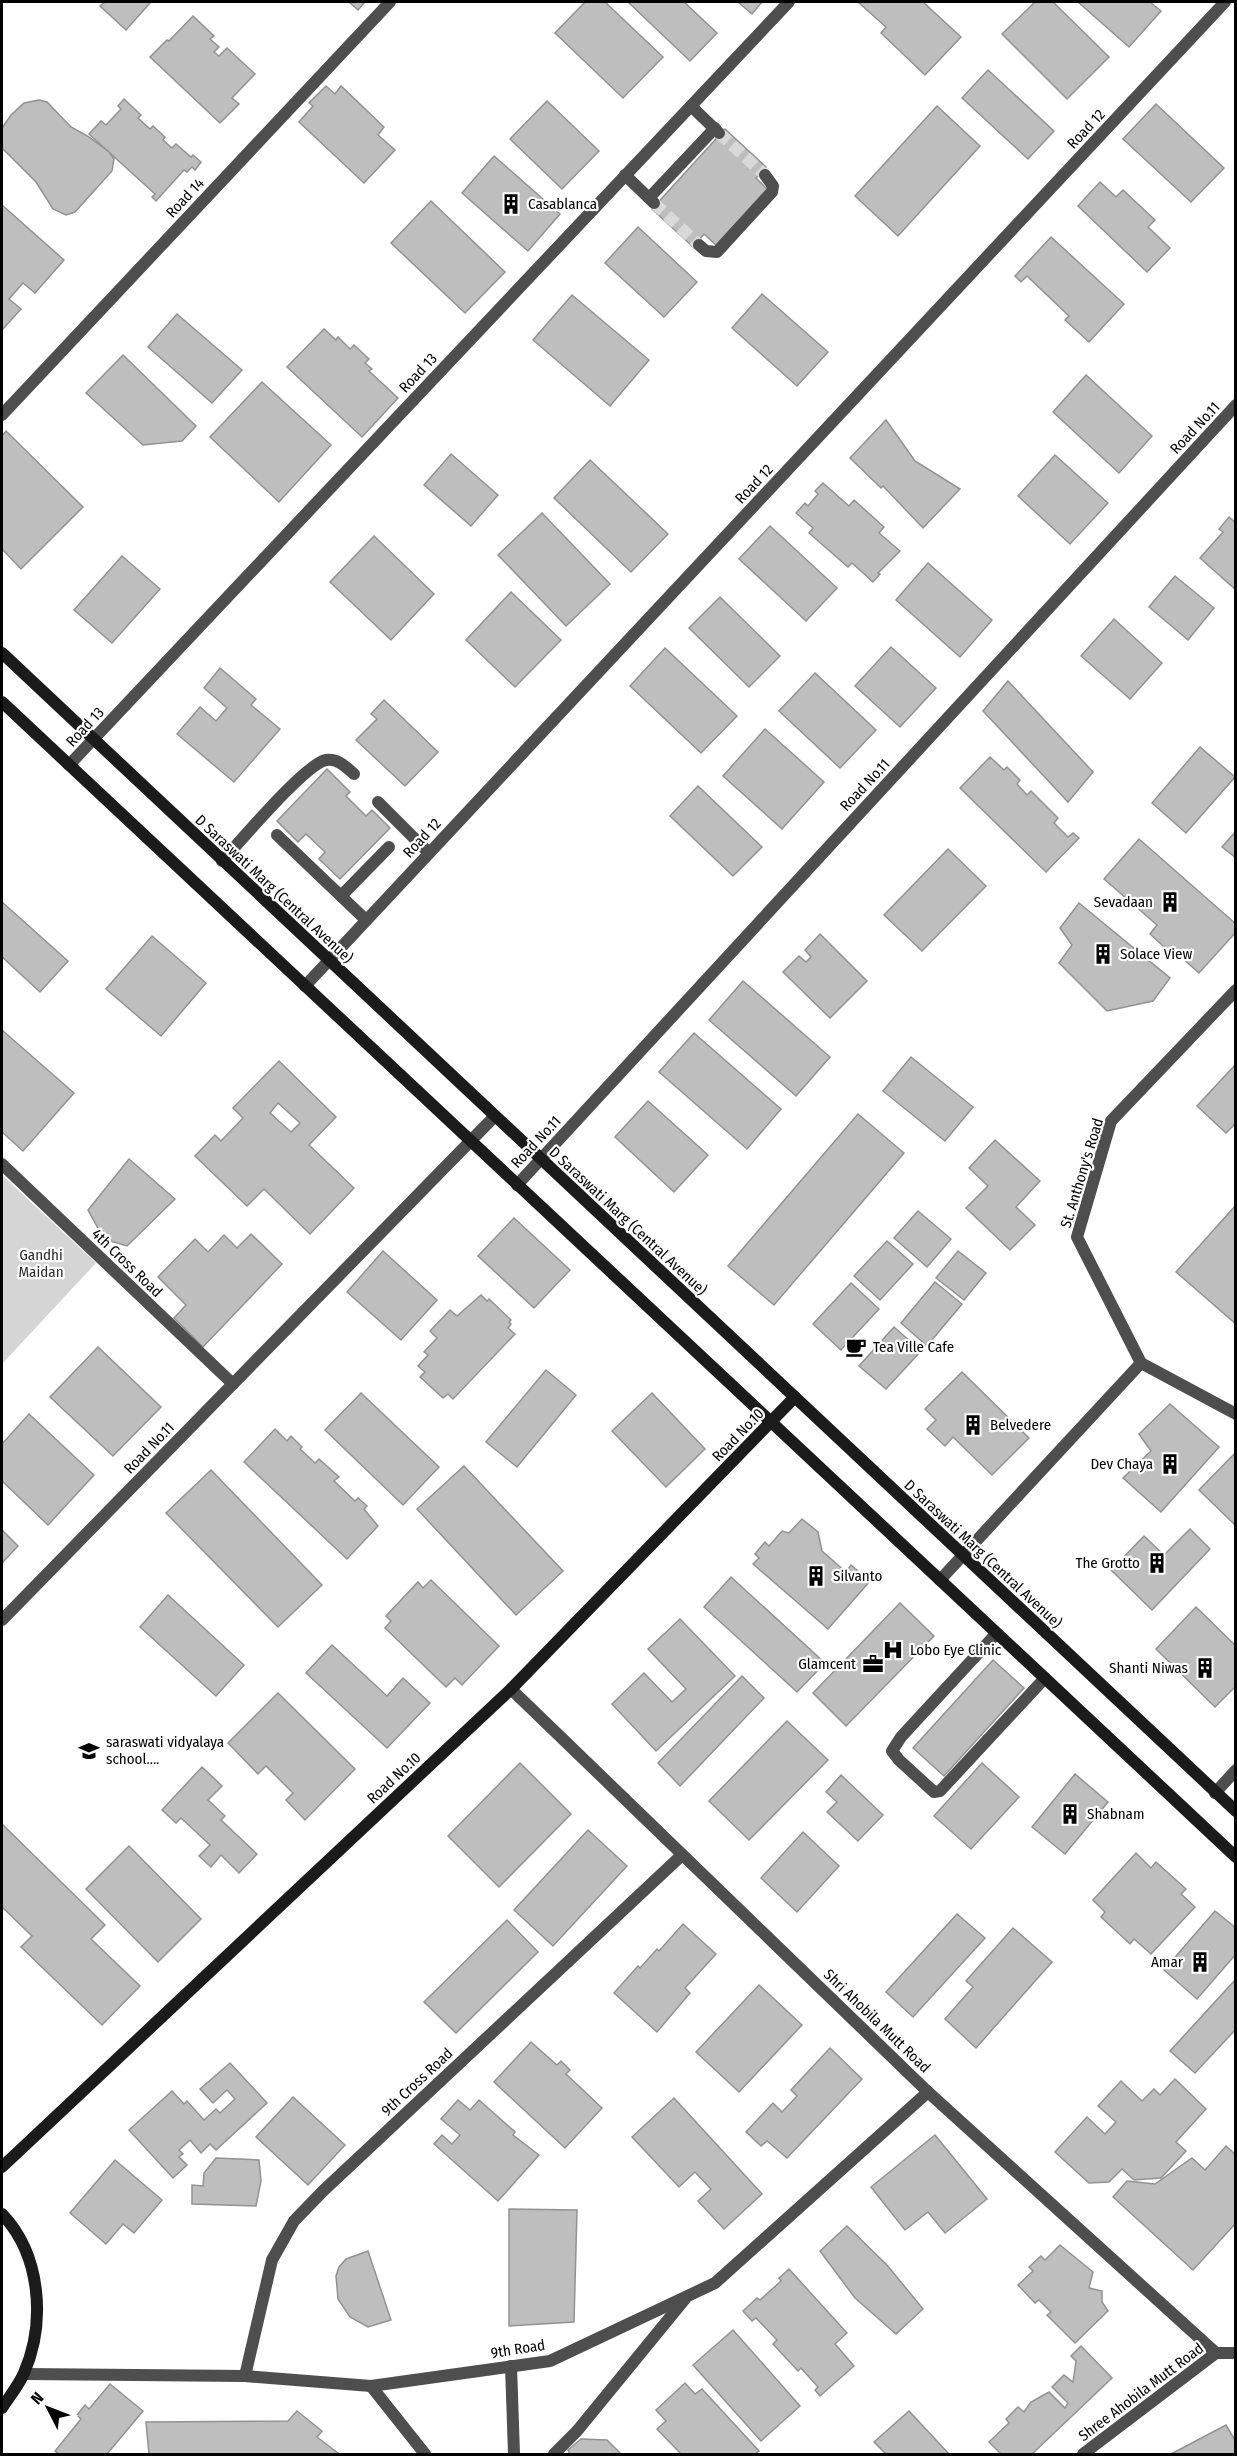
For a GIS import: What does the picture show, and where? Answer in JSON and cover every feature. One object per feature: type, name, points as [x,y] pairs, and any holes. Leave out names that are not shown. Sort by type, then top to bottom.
[{"type":"main road","name":"D Saraswati Marg (Central Avenue)","points":[[2,653],[1236,1811]]},
{"type":"main road","points":[[2,702],[1236,1857]]},
{"type":"main road","name":"Road No.10","points":[[2,2167],[511,1689],[795,1397]]},
{"type":"main road","points":[[2,2214],[13,2226],[34,2273],[38,2324],[24,2374],[2,2408]]},
{"type":"street","name":"Road 14","points":[[2,415],[390,2]]},
{"type":"street","name":"Road 13","points":[[69,765],[789,2]]},
{"type":"street","name":"Road 12","points":[[305,986],[1226,2]]},
{"type":"street","points":[[625,175],[652,200],[717,130],[691,106]]},
{"type":"street","points":[[699,245],[706,251],[717,252],[772,192],[773,186],[765,175]]},
{"type":"street","name":"Road No.11","points":[[517,1185],[1236,405]]},
{"type":"street","points":[[222,861],[282,796],[315,766],[325,760],[338,761],[354,774]]},
{"type":"street","points":[[378,802],[429,853]]},
{"type":"street","points":[[277,835],[366,920]]},
{"type":"street","points":[[341,896],[388,847]]},
{"type":"street","name":"St. Anthony's Road","points":[[1141,1363],[1077,1237],[1111,1120],[1236,990]]},
{"type":"street","name":"Road No.11","points":[[2,1620],[495,1116]]},
{"type":"street","name":"4th Cross Road","points":[[2,1164],[233,1384]]},
{"type":"street","points":[[940,1580],[1141,1363],[1236,1414]]},
{"type":"street","points":[[996,1634],[901,1737],[892,1751],[934,1792],[940,1791],[1045,1678]]},
{"type":"street","name":"Shri Ahobila Mutt Road","points":[[511,1689],[928,2092],[1216,2353]]},
{"type":"street","points":[[1215,1793],[1236,1770]]},
{"type":"street","name":"9th Cross Road","points":[[245,2376],[272,2260],[294,2221],[323,2191],[682,1855]]},
{"type":"street","name":"9th Road","points":[[24,2374],[245,2376],[371,2386],[550,2361],[715,2283],[928,2092]]},
{"type":"street","points":[[554,2454],[577,2431],[688,2295]]},
{"type":"street","points":[[1216,2353],[1236,2353]]},
{"type":"street","name":"Shree Ahobila Mutt Road","points":[[1083,2454],[1216,2353]]},
{"type":"street","points":[[511,2366],[514,2454]]},
{"type":"street","points":[[371,2386],[425,2454]]},
{"type":"green space","name":"Gandhi Maidan","points":[[2,1175],[96,1263],[2,1364]]},
{"type":"building","points":[[105,2],[151,2],[126,30],[100,6]]},
{"type":"building","points":[[349,2],[365,2],[358,10]]},
{"type":"building","points":[[585,2],[605,2],[663,57],[623,98],[555,33]]},
{"type":"building","points":[[628,2],[684,2],[717,33],[690,61]]},
{"type":"building","points":[[738,2],[762,2],[752,14]]},
{"type":"building","points":[[858,2],[923,2],[961,37],[925,75],[881,33],[886,27]]},
{"type":"building","points":[[1035,2],[1053,2],[1109,57],[1067,99],[1002,34]]},
{"type":"building","points":[[1078,2],[1150,2],[1161,11],[1129,47]]},
{"type":"building","points":[[193,16],[214,36],[210,39],[219,47],[214,52],[219,56],[227,48],[255,74],[232,98],[239,104],[220,123],[150,57]]},
{"type":"building","points":[[988,70],[1054,131],[1028,159],[962,98]]},
{"type":"building","points":[[326,86],[335,94],[341,86],[384,127],[378,135],[395,150],[364,183],[299,122],[313,106],[309,103]]},
{"type":"building","points":[[124,99],[141,115],[138,118],[150,129],[153,126],[165,137],[163,140],[172,148],[176,144],[201,162],[195,170],[192,167],[187,172],[184,170],[156,201],[152,197],[155,194],[89,134],[101,121],[106,125],[121,109],[118,106]]},
{"type":"building","points":[[39,100],[47,102],[71,127],[89,137],[109,152],[114,159],[112,171],[75,212],[66,215],[53,209],[36,182],[2,148],[2,128],[11,115],[24,103]]},
{"type":"building","points":[[547,101],[599,151],[562,189],[510,139]]},
{"type":"building","points":[[1156,104],[1224,168],[1191,202],[1123,139]]},
{"type":"building","points":[[937,106],[980,146],[898,236],[855,196]]},
{"type":"building","points":[[725,129],[766,167],[756,178],[767,189],[716,245],[704,234],[693,247],[652,209]]},
{"type":"building","name":"Casablanca","points":[[494,156],[560,214],[528,251],[462,193]]},
{"type":"building","points":[[1100,182],[1116,197],[1123,190],[1155,220],[1148,227],[1170,248],[1147,272],[1078,206]]},
{"type":"building","points":[[431,201],[505,272],[465,313],[391,243]]},
{"type":"building","points":[[2,205],[64,260],[35,293],[23,283],[9,299],[21,309],[2,330]]},
{"type":"building","points":[[638,227],[697,282],[664,317],[605,263]]},
{"type":"building","points":[[1051,237],[1124,304],[1089,342],[1065,320],[1069,316],[1027,276],[1021,282],[1015,276]]},
{"type":"building","points":[[762,294],[828,352],[797,386],[732,328]]},
{"type":"building","points":[[572,295],[649,360],[610,406],[533,340]]},
{"type":"building","points":[[177,314],[242,370],[212,403],[148,347]]},
{"type":"building","points":[[324,329],[336,340],[338,337],[350,349],[354,345],[369,359],[365,363],[372,369],[369,371],[398,398],[362,437],[287,367]]},
{"type":"building","points":[[123,355],[196,426],[182,441],[143,445],[86,393]]},
{"type":"building","points":[[1086,375],[1152,436],[1119,473],[1053,412]]},
{"type":"building","points":[[262,382],[331,445],[279,502],[210,437]]},
{"type":"building","points":[[886,420],[915,461],[960,489],[923,528],[883,486],[881,488],[850,458]]},
{"type":"building","points":[[6,431],[83,507],[21,569],[2,549],[2,436]]},
{"type":"building","points":[[451,454],[498,495],[471,526],[424,485]]},
{"type":"building","points":[[1055,455],[1108,503],[1070,544],[1018,496]]},
{"type":"building","points":[[590,460],[668,534],[631,572],[554,498]]},
{"type":"building","points":[[823,483],[849,506],[854,500],[884,527],[879,533],[900,551],[878,573],[880,574],[873,582],[852,563],[848,567],[809,533],[813,528],[796,513],[805,503],[808,506],[818,494],[815,491]]},
{"type":"building","points":[[542,513],[610,584],[566,626],[498,555]]},
{"type":"building","points":[[1229,517],[1236,523],[1236,590],[1200,558],[1223,532],[1219,529]]},
{"type":"building","points":[[770,526],[837,588],[806,621],[739,559]]},
{"type":"building","points":[[374,536],[434,594],[391,640],[330,582]]},
{"type":"building","points":[[122,556],[160,589],[112,643],[74,610]]},
{"type":"building","points":[[928,563],[992,620],[960,657],[896,600]]},
{"type":"building","points":[[1175,576],[1214,608],[1188,640],[1149,607]]},
{"type":"building","points":[[511,592],[561,640],[515,687],[466,640]]},
{"type":"building","points":[[720,597],[780,656],[749,687],[689,628]]},
{"type":"building","points":[[1114,619],[1162,663],[1130,699],[1081,656]]},
{"type":"building","points":[[891,647],[936,688],[900,727],[855,686]]},
{"type":"building","points":[[665,648],[737,716],[701,753],[630,686]]},
{"type":"building","points":[[220,668],[256,699],[251,705],[280,729],[234,782],[177,734],[200,707],[216,721],[227,708],[204,688]]},
{"type":"building","points":[[815,673],[876,730],[840,768],[779,711]]},
{"type":"building","points":[[1008,681],[1093,772],[1068,802],[983,711]]},
{"type":"building","points":[[384,700],[438,752],[405,786],[356,740],[377,719],[371,714]]},
{"type":"building","points":[[765,729],[824,782],[782,829],[723,776]]},
{"type":"building","points":[[1200,747],[1235,777],[1186,833],[1152,803]]},
{"type":"building","points":[[990,757],[1004,770],[1007,767],[1020,780],[1017,784],[1027,795],[1031,791],[1058,818],[1054,823],[1068,837],[1073,833],[1079,838],[1046,872],[960,788]]},
{"type":"building","points":[[327,769],[350,792],[346,796],[366,816],[372,810],[390,828],[340,879],[319,859],[325,852],[306,834],[298,842],[277,821]]},
{"type":"building","points":[[698,786],[762,847],[733,876],[670,816]]},
{"type":"building","points":[[1236,831],[1236,858],[1222,847]]},
{"type":"building","name":"Sevadaan","points":[[1139,839],[1236,924],[1236,932],[1199,973],[1173,950],[1171,953],[1150,934],[1157,925],[1104,879]]},
{"type":"building","points":[[948,849],[986,886],[922,951],[884,915]]},
{"type":"building","points":[[2,902],[68,961],[40,992],[2,957]]},
{"type":"building","name":"Solace View","points":[[1079,903],[1170,978],[1153,1001],[1107,1011],[1059,963],[1072,945],[1060,928]]},
{"type":"building","points":[[820,934],[867,981],[830,1018],[783,972],[799,956],[806,962],[811,957],[805,950]]},
{"type":"building","points":[[152,936],[206,983],[161,1036],[106,989]]},
{"type":"building","points":[[743,981],[830,1057],[796,1096],[709,1020]]},
{"type":"building","points":[[2,1030],[74,1093],[23,1151],[2,1132]]},
{"type":"building","points":[[694,1033],[781,1109],[747,1149],[659,1072]]},
{"type":"building","points":[[911,1057],[973,1107],[945,1141],[883,1091]]},
{"type":"building","points":[[279,1061],[336,1117],[309,1145],[354,1188],[310,1234],[264,1189],[247,1206],[195,1156],[215,1135],[221,1141],[243,1118],[233,1108]],"holes":[[[278,1103],[300,1123],[291,1132],[270,1113]]]},
{"type":"building","points":[[1236,1064],[1236,1123],[1226,1133],[1197,1106]]},
{"type":"building","points":[[648,1101],[708,1155],[674,1192],[615,1137]]},
{"type":"building","points":[[858,1114],[904,1153],[774,1305],[728,1266]]},
{"type":"building","points":[[995,1140],[1040,1181],[1016,1207],[1035,1225],[1010,1250],[966,1208],[988,1186],[969,1168]]},
{"type":"building","points":[[129,1159],[175,1199],[127,1246],[104,1239],[88,1210]]},
{"type":"building","points":[[1236,1205],[1236,1324],[1176,1272]]},
{"type":"building","points":[[918,1211],[951,1239],[927,1267],[894,1238]]},
{"type":"building","points":[[514,1218],[570,1270],[534,1308],[478,1256]]},
{"type":"building","points":[[251,1234],[282,1264],[203,1347],[174,1318],[186,1305],[158,1277],[195,1239],[208,1252],[224,1235],[237,1248]]},
{"type":"building","points":[[887,1241],[913,1264],[880,1300],[854,1276]]},
{"type":"building","points":[[383,1251],[437,1300],[401,1340],[347,1292]]},
{"type":"building","points":[[958,1251],[986,1273],[964,1300],[936,1278]]},
{"type":"building","points":[[935,1282],[962,1304],[927,1346],[901,1323]]},
{"type":"building","points":[[851,1283],[879,1309],[841,1350],[813,1324]]},
{"type":"building","points":[[481,1295],[487,1301],[489,1299],[511,1320],[508,1328],[515,1334],[453,1399],[448,1394],[443,1398],[420,1377],[425,1372],[418,1366],[428,1355],[424,1352],[437,1338],[430,1331],[450,1310],[457,1316]]},
{"type":"building","points":[[894,1327],[921,1351],[886,1389],[859,1366]]},
{"type":"building","points":[[98,1347],[161,1407],[113,1456],[50,1397]]},
{"type":"building","points":[[546,1370],[576,1395],[517,1467],[486,1442]]},
{"type":"building","name":"Belvedere","points":[[962,1372],[1029,1438],[992,1475],[953,1437],[945,1446],[927,1429],[936,1420],[925,1409]]},
{"type":"building","points":[[361,1393],[439,1467],[403,1505],[325,1430]]},
{"type":"building","points":[[652,1393],[705,1449],[666,1487],[612,1431]]},
{"type":"building","name":"Dev Chaya","points":[[1170,1404],[1219,1447],[1161,1512],[1123,1478],[1151,1451],[1139,1434]]},
{"type":"building","points":[[29,1414],[94,1475],[48,1525],[2,1481],[2,1444]]},
{"type":"building","points":[[275,1429],[287,1441],[291,1436],[302,1447],[300,1449],[315,1463],[319,1459],[339,1477],[334,1481],[355,1501],[358,1498],[367,1506],[364,1509],[378,1526],[347,1559],[244,1462]]},
{"type":"building","points":[[1236,1452],[1236,1522],[1234,1524],[1199,1490]]},
{"type":"building","points":[[464,1466],[563,1571],[516,1615],[417,1509]]},
{"type":"building","points":[[211,1470],[322,1585],[278,1627],[166,1513]]},
{"type":"building","name":"Silvanto","points":[[802,1519],[818,1532],[822,1551],[846,1572],[851,1565],[870,1581],[828,1629],[753,1564],[759,1558],[755,1554],[765,1542],[769,1546],[782,1531],[789,1533]]},
{"type":"building","name":"The Grotto","points":[[1190,1529],[1210,1549],[1152,1610],[1111,1570],[1144,1536],[1164,1555]]},
{"type":"building","points":[[2,1530],[18,1546],[2,1563]]},
{"type":"building","points":[[731,1577],[825,1663],[797,1692],[704,1607]]},
{"type":"building","points":[[431,1580],[499,1646],[462,1685],[455,1678],[446,1687],[385,1628],[391,1621],[386,1616],[418,1582],[423,1588]]},
{"type":"building","points":[[168,1595],[244,1665],[216,1696],[140,1627]]},
{"type":"building","name":"Glamcent","points":[[900,1603],[934,1636],[846,1726],[813,1693]]},
{"type":"building","name":"Shanti Niwas","points":[[1196,1607],[1236,1646],[1236,1686],[1215,1707],[1156,1649]]},
{"type":"building","points":[[680,1619],[735,1676],[656,1751],[612,1704],[644,1673],[672,1702],[686,1689],[648,1649]]},
{"type":"building","points":[[332,1645],[387,1696],[403,1678],[430,1703],[387,1748],[306,1673]]},
{"type":"building","points":[[993,1660],[1024,1688],[944,1776],[913,1748]]},
{"type":"building","points":[[742,1676],[764,1698],[680,1786],[658,1763]]},
{"type":"building","points":[[278,1693],[355,1769],[305,1820],[286,1800],[293,1793],[266,1766],[258,1774],[228,1743]]},
{"type":"building","points":[[787,1721],[828,1760],[749,1840],[709,1801]]},
{"type":"building","points":[[520,1763],[571,1814],[499,1887],[448,1836]]},
{"type":"building","points":[[982,1763],[1019,1797],[971,1849],[934,1816]]},
{"type":"building","points":[[202,1767],[222,1786],[208,1800],[225,1816],[221,1820],[257,1854],[239,1873],[221,1855],[211,1867],[199,1856],[210,1845],[181,1818],[176,1823],[162,1810]]},
{"type":"building","name":"Shabnam","points":[[1075,1774],[1108,1802],[1065,1854],[1032,1827]]},
{"type":"building","points":[[841,1775],[883,1815],[858,1841],[827,1812],[837,1802],[826,1792]]},
{"type":"building","points":[[2,1824],[105,1925],[91,1939],[140,1986],[102,2025],[21,1947],[32,1936],[2,1907]]},
{"type":"building","points":[[588,1830],[627,1866],[553,1946],[514,1910]]},
{"type":"building","points":[[803,1832],[839,1866],[797,1912],[761,1878]]},
{"type":"building","points":[[129,1846],[201,1919],[158,1962],[86,1889]]},
{"type":"building","points":[[1136,1853],[1151,1868],[1156,1862],[1186,1889],[1181,1894],[1195,1907],[1151,1954],[1134,1939],[1130,1944],[1101,1917],[1105,1912],[1093,1900]]},
{"type":"building","name":"Amar","points":[[1215,1911],[1236,1928],[1236,1954],[1197,1999],[1164,1970]]},
{"type":"building","points":[[957,1914],[985,1938],[913,2017],[886,1992]]},
{"type":"building","points":[[507,1920],[538,1952],[456,2033],[424,2002]]},
{"type":"building","points":[[683,1924],[716,1954],[685,1988],[690,1993],[657,2032],[614,1993],[638,1966],[640,1968],[657,1949],[659,1951]]},
{"type":"building","points":[[1013,1928],[1052,1962],[976,2048],[945,2019],[973,1987],[966,1981]]},
{"type":"building","points":[[1236,1979],[1236,2029],[1195,2073],[1170,2051]]},
{"type":"building","points":[[759,1985],[802,2025],[739,2092],[696,2052]]},
{"type":"building","points":[[531,2042],[557,2065],[561,2061],[570,2070],[566,2074],[602,2108],[565,2148],[494,2082]]},
{"type":"building","points":[[830,2048],[862,2079],[787,2158],[767,2141],[761,2146],[746,2132],[773,2103],[782,2112],[797,2096],[791,2090]]},
{"type":"building","points":[[230,2063],[267,2103],[216,2150],[210,2144],[201,2153],[190,2140],[179,2150],[183,2154],[179,2157],[187,2165],[173,2178],[129,2130],[172,2091],[184,2104],[187,2101],[204,2120],[216,2109],[220,2113],[235,2099],[227,2090],[213,2103],[200,2089]]},
{"type":"building","points":[[1175,2079],[1206,2109],[1176,2142],[1186,2151],[1161,2178],[1134,2180],[1122,2169],[1109,2182],[1089,2183],[1055,2152],[1087,2117],[1105,2134],[1116,2122],[1098,2106],[1121,2081],[1142,2101],[1154,2089],[1160,2095]]},
{"type":"building","points":[[293,2097],[345,2145],[308,2185],[256,2137]]},
{"type":"building","points":[[674,2098],[762,2194],[724,2229],[698,2201],[711,2189],[695,2172],[679,2187],[632,2137]]},
{"type":"building","points":[[458,2100],[470,2110],[479,2100],[515,2132],[513,2135],[539,2155],[498,2201],[434,2144],[442,2135],[452,2144],[460,2135],[441,2119]]},
{"type":"building","points":[[935,2135],[987,2199],[945,2233],[928,2212],[905,2230],[871,2187]]},
{"type":"building","points":[[1226,2146],[1236,2155],[1236,2223],[1193,2270],[1113,2197],[1127,2181],[1155,2184],[1192,2158],[1205,2170]]},
{"type":"building","points":[[216,2158],[259,2160],[261,2181],[256,2206],[192,2204],[192,2185],[203,2186],[204,2173]]},
{"type":"building","points":[[115,2160],[162,2200],[134,2233],[123,2224],[106,2244],[70,2213]]},
{"type":"building","points":[[509,2209],[577,2210],[574,2322],[509,2326]]},
{"type":"building","points":[[847,2226],[887,2265],[923,2309],[896,2334],[855,2298],[820,2251]]},
{"type":"building","points":[[1060,2245],[1093,2272],[1089,2288],[1102,2291],[1102,2302],[1108,2311],[1075,2343],[1047,2315],[1051,2312],[1039,2300],[1035,2303],[1018,2285],[1033,2271],[1029,2267],[1041,2256],[1045,2260]]},
{"type":"building","points":[[368,2251],[391,2320],[368,2327],[350,2317],[338,2299],[336,2276],[339,2267],[346,2259]]},
{"type":"building","points":[[789,2269],[847,2333],[835,2344],[854,2366],[820,2396],[815,2390],[818,2387],[801,2368],[798,2371],[773,2344],[777,2340],[756,2318],[752,2321],[743,2311],[757,2298],[760,2300],[781,2281],[779,2278]]},
{"type":"building","points":[[733,2330],[800,2406],[761,2441],[693,2365]]},
{"type":"building","points":[[1081,2346],[1112,2378],[1032,2454],[998,2454],[1000,2453],[989,2442],[1009,2423],[1006,2419],[1018,2407],[1024,2412],[1031,2402],[1049,2392],[1065,2408],[1068,2403],[1052,2387],[1064,2375],[1073,2382],[1076,2361],[1071,2356]]},
{"type":"building","points":[[685,2383],[695,2394],[702,2389],[759,2451],[755,2454],[681,2454],[657,2429],[666,2421],[656,2410]]},
{"type":"building","points":[[110,2384],[143,2411],[107,2454],[59,2454],[55,2451],[81,2419],[77,2415],[85,2405],[89,2409]]},
{"type":"building","points":[[297,2411],[322,2431],[317,2437],[338,2453],[149,2454],[146,2422],[288,2421]]},
{"type":"building","points":[[909,2411],[949,2454],[886,2454],[874,2442]]},
{"type":"building","points":[[1226,2425],[1236,2442],[1236,2454],[1171,2454]]},
{"type":"building","points":[[581,2439],[607,2440],[621,2454],[570,2454],[568,2450]]},
{"type":"tunnel","points":[[719,133],[765,175]]},
{"type":"tunnel","points":[[654,203],[699,245]]},
{"type":"place","name":"Casablanca","points":[[511,204]]},
{"type":"place","name":"Sevadaan","points":[[1170,902]]},
{"type":"place","name":"Solace View","points":[[1103,954]]},
{"type":"place","name":"Tea Ville Cafe","points":[[856,1347]]},
{"type":"place","name":"Belvedere","points":[[973,1425]]},
{"type":"place","name":"Dev Chaya","points":[[1170,1464]]},
{"type":"place","name":"The Grotto","points":[[1157,1563]]},
{"type":"place","name":"Silvanto","points":[[816,1576]]},
{"type":"place","name":"Lobo Eye Clinic","points":[[893,1650]]},
{"type":"place","name":"Glamcent","points":[[873,1664]]},
{"type":"place","name":"Shanti Niwas","points":[[1205,1668]]},
{"type":"place","name":"saraswati vidyalaya school....","points":[[89,1751]]},
{"type":"place","name":"Shabnam","points":[[1070,1814]]},
{"type":"place","name":"Amar","points":[[1200,1962]]}]
